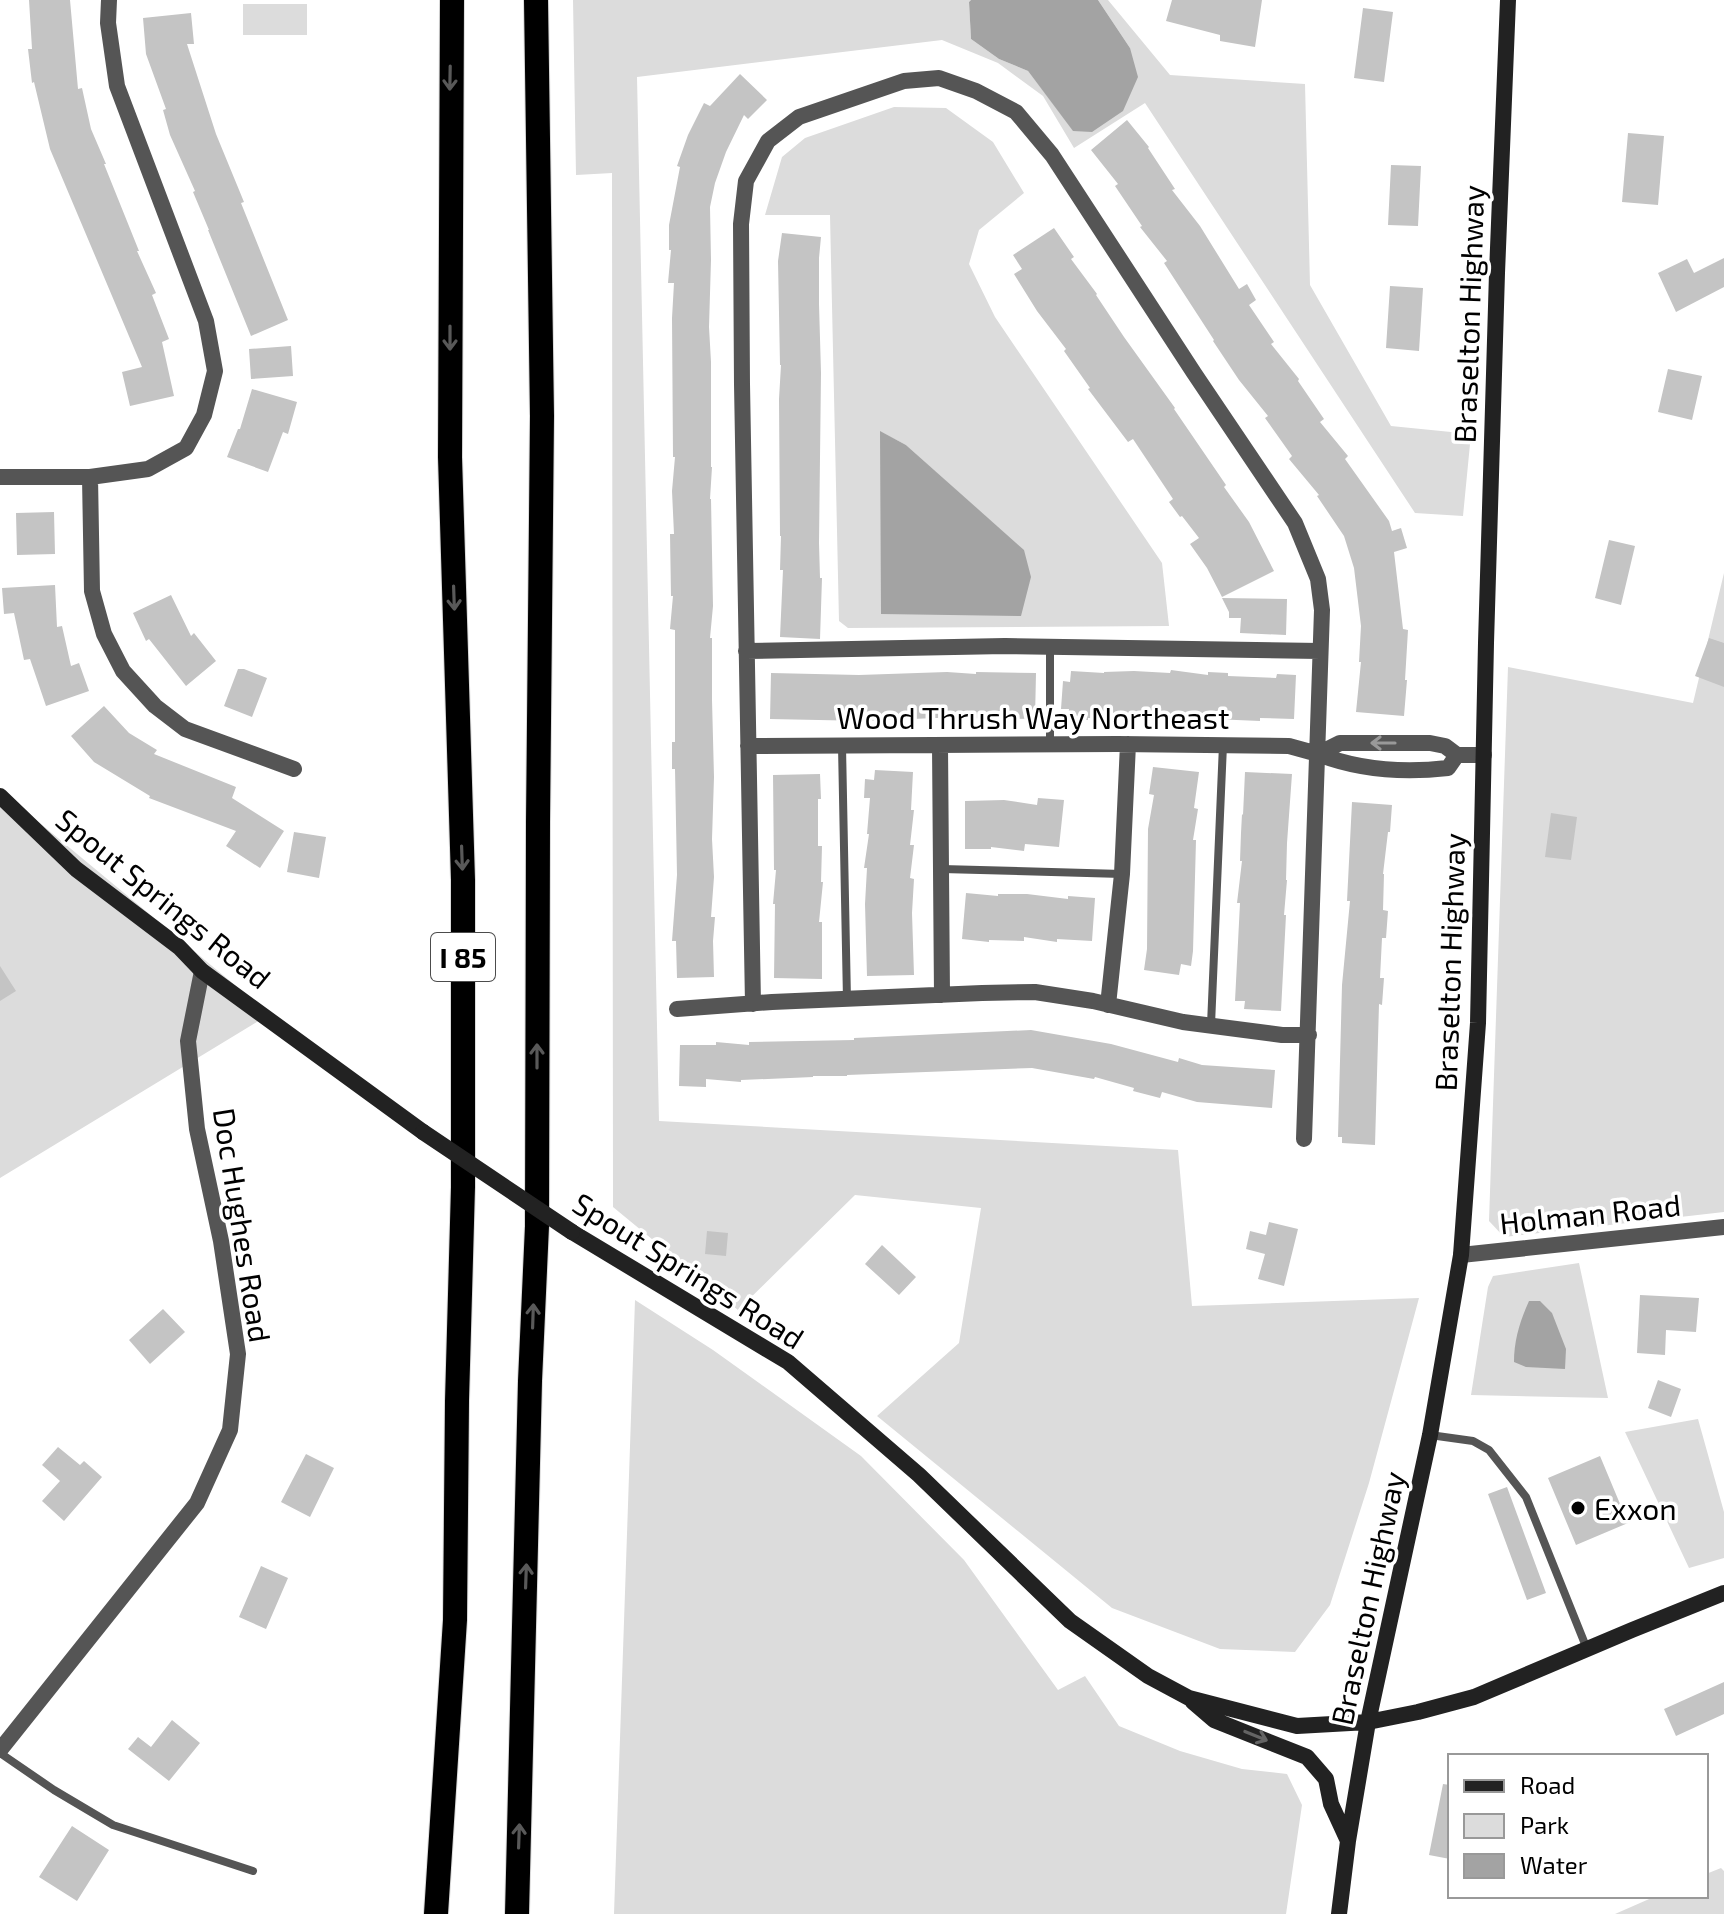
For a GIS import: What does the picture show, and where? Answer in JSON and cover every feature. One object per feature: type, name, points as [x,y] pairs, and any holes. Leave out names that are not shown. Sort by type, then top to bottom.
[{"type":"highway","name":"I 85","points":[[436,1914],[455,1620],[463,1187],[463,880],[450,457],[452,0]]},
{"type":"highway","name":"I 85","points":[[517,1914],[530,1381],[537,1226],[542,416],[536,0]]},
{"type":"main road","name":"Braselton Highway","points":[[1339,1914],[1368,1722],[1430,1435],[1461,1255],[1478,1023],[1498,228],[1508,0]]},
{"type":"main road","name":"Spout Springs Road","points":[[0,796],[76,869],[179,947],[202,971],[423,1132],[572,1232],[788,1362],[919,1475],[1070,1621],[1148,1676],[1189,1698],[1297,1726],[1368,1722],[1474,1697],[1724,1593]]},
{"type":"main road","points":[[1189,1698],[1214,1720],[1307,1757],[1326,1779],[1331,1804],[1348,1841]]},
{"type":"street","points":[[0,477],[90,477],[148,469],[186,448],[204,415],[215,371],[206,321],[117,86],[108,23],[109,0]]},
{"type":"street","points":[[753,1004],[741,224],[746,181],[768,141],[799,117],[904,81],[939,78],[976,91],[1016,112],[1052,155],[1295,523],[1318,579],[1322,610],[1304,1139]]},
{"type":"street","points":[[90,477],[92,591],[104,634],[123,671],[155,706],[185,729],[294,769]]},
{"type":"street","points":[[746,651],[1050,647],[1320,651]]},
{"type":"street","points":[[1318,754],[1340,743],[1415,743],[1445,746],[1457,755],[1484,755]]},
{"type":"street","points":[[1108,1005],[1122,874],[1128,744]]},
{"type":"street","points":[[940,745],[942,995]]},
{"type":"street","name":"Wood Thrush Way Northeast","points":[[748,746],[1289,746],[1365,768],[1428,770],[1448,768],[1457,755]]},
{"type":"street","name":"Doc Hughes Road","points":[[0,1752],[197,1503],[230,1430],[238,1354],[221,1241],[197,1129],[188,1041],[202,971]]},
{"type":"street","points":[[677,1009],[1035,992],[1183,1022],[1282,1035],[1309,1035]]},
{"type":"street","name":"Holman Road","points":[[1461,1255],[1724,1227]]},
{"type":"lane","points":[[1050,647],[1050,744]]},
{"type":"lane","points":[[842,745],[847,1000]]},
{"type":"lane","points":[[1211,1026],[1223,745]]},
{"type":"lane","points":[[941,869],[1122,874]]},
{"type":"lane","points":[[1430,1435],[1473,1441],[1489,1450],[1526,1497],[1587,1649]]},
{"type":"lane","points":[[0,1752],[65,1797],[113,1825],[253,1871]]},
{"type":"green space","points":[[573,0],[971,0],[971,39],[999,59],[1028,71],[1074,131],[1130,48],[1098,0],[1108,0],[1170,75],[1305,84],[1310,285],[1391,426],[1471,434],[1463,516],[1415,513],[1145,103],[1074,148],[1043,96],[998,63],[942,40],[637,77],[659,1121],[1178,1150],[1192,1306],[1419,1298],[1369,1483],[1330,1605],[1295,1652],[1220,1649],[1112,1608],[877,1416],[959,1343],[981,1208],[855,1195],[738,1310],[613,1207],[612,173],[576,175]]},
{"type":"green space","points":[[243,4],[307,4],[307,35],[243,35]]},
{"type":"green space","points":[[894,107],[946,108],[993,142],[1024,193],[979,230],[969,264],[995,317],[1162,563],[1169,626],[848,628],[839,621],[830,215],[765,215],[782,157],[805,138]],"holes":[[[881,432],[906,445],[1023,550]]]},
{"type":"green space","points":[[1724,573],[1724,1212],[1504,1237],[1489,1221],[1508,667],[1693,703]]},
{"type":"green space","points":[[0,790],[270,1014],[0,1178]]},
{"type":"green space","points":[[1579,1263],[1608,1398],[1471,1395],[1488,1287],[1493,1276]]},
{"type":"green space","points":[[635,1300],[713,1350],[861,1456],[964,1560],[1058,1690],[1085,1676],[1119,1726],[1180,1751],[1242,1769],[1287,1774],[1302,1805],[1286,1914],[614,1914]]},
{"type":"green space","points":[[1698,1419],[1724,1512],[1724,1558],[1689,1568],[1625,1432]]},
{"type":"green space","points":[[1721,1868],[1724,1871],[1724,1914],[1615,1914],[1651,1898],[1708,1898],[1708,1873]]},
{"type":"water","points":[[971,0],[1098,0],[1130,48],[1138,77],[1123,111],[1092,132],[1073,131],[1028,71],[999,59],[971,39]]},
{"type":"water","points":[[880,431],[906,445],[1024,550],[1031,577],[1021,616],[881,614]]},
{"type":"water","points":[[1529,1301],[1540,1301],[1552,1313],[1566,1349],[1565,1369],[1526,1367],[1514,1362],[1518,1331]]},
{"type":"building","points":[[29,0],[70,0],[78,89],[82,88],[91,129],[156,293],[152,295],[169,339],[162,342],[174,396],[130,406],[122,372],[142,367],[50,149],[32,83],[28,49],[32,49]]},
{"type":"building","points":[[1172,0],[1262,0],[1255,47],[1220,41],[1220,35],[1166,21]]},
{"type":"building","points":[[1363,8],[1393,12],[1384,82],[1354,78]]},
{"type":"building","points":[[191,13],[194,44],[187,44],[216,134],[244,202],[241,203],[288,320],[251,336],[170,135],[163,110],[166,109],[146,54],[143,18]]},
{"type":"building","points":[[740,74],[767,100],[748,119],[744,115],[726,152],[710,207],[713,606],[710,638],[714,777],[711,917],[715,917],[714,977],[677,978],[676,941],[672,941],[677,875],[675,769],[672,769],[672,742],[675,742],[675,630],[670,629],[673,596],[670,534],[674,534],[672,491],[675,457],[674,283],[668,283],[671,250],[669,225],[680,167],[677,166],[688,135],[704,103],[710,106]]},
{"type":"building","points":[[1127,120],[1149,147],[1175,189],[1172,190],[1200,226],[1239,289],[1247,284],[1256,300],[1249,305],[1274,342],[1271,344],[1299,379],[1324,419],[1320,422],[1348,456],[1345,459],[1389,521],[1392,531],[1401,528],[1407,548],[1394,552],[1403,629],[1408,630],[1404,716],[1356,712],[1361,626],[1354,568],[1344,536],[1319,495],[1289,459],[1292,456],[1265,418],[1268,416],[1213,341],[1164,263],[1167,261],[1140,227],[1115,186],[1118,184],[1091,150]]},
{"type":"building","points":[[1628,133],[1664,136],[1658,205],[1622,202]]},
{"type":"building","points":[[1391,165],[1421,166],[1418,226],[1388,225]]},
{"type":"building","points":[[1054,228],[1074,257],[1071,259],[1226,485],[1224,487],[1249,522],[1274,571],[1222,597],[1190,544],[1199,538],[1169,502],[1173,499],[1133,439],[1128,442],[1088,389],[1064,351],[1066,349],[1037,311],[1014,274],[1022,269],[1013,255]]},
{"type":"building","points":[[782,233],[821,237],[820,639],[780,637],[783,570],[780,570],[778,261]]},
{"type":"building","points":[[1724,258],[1724,287],[1676,312],[1658,273],[1687,259],[1694,273]]},
{"type":"building","points":[[1390,286],[1423,288],[1419,351],[1386,348]]},
{"type":"building","points":[[291,346],[293,376],[251,379],[249,349]]},
{"type":"building","points":[[1668,369],[1702,376],[1692,420],[1658,412]]},
{"type":"building","points":[[252,389],[297,402],[288,434],[283,432],[268,472],[227,457],[240,429]]},
{"type":"building","points":[[54,512],[55,554],[17,555],[16,513]]},
{"type":"building","points":[[1609,540],[1635,546],[1621,605],[1595,598]]},
{"type":"building","points":[[55,585],[57,627],[62,626],[71,666],[79,663],[89,691],[46,706],[30,659],[24,660],[14,613],[4,614],[2,588]]},
{"type":"building","points":[[171,595],[191,636],[194,633],[216,661],[186,686],[149,639],[146,641],[133,613]]},
{"type":"building","points":[[1222,598],[1287,599],[1286,635],[1240,633],[1241,618],[1229,618]]},
{"type":"building","points":[[1709,638],[1724,643],[1724,687],[1695,676]]},
{"type":"building","points":[[238,669],[267,678],[252,717],[224,706]]},
{"type":"building","points":[[1171,670],[1276,678],[1277,674],[1296,675],[1294,719],[1189,720],[1123,716],[1123,719],[1088,720],[1068,719],[1069,709],[1061,709],[1063,681],[1070,682],[1071,671],[1170,673]]},
{"type":"building","points":[[771,673],[859,675],[1036,673],[1035,719],[770,719]]},
{"type":"building","points":[[104,706],[129,733],[157,750],[154,754],[236,787],[232,798],[284,831],[260,868],[226,846],[236,831],[149,798],[94,762],[71,736]]},
{"type":"building","points":[[1153,767],[1199,772],[1194,808],[1198,809],[1193,840],[1196,840],[1193,951],[1191,966],[1181,964],[1179,975],[1144,970],[1147,949],[1148,829],[1154,795],[1149,794]]},
{"type":"building","points":[[875,770],[913,772],[911,810],[914,810],[910,845],[914,845],[910,878],[914,879],[914,975],[867,976],[867,868],[864,868],[870,798],[864,798],[865,779],[874,780]]},
{"type":"building","points":[[1245,772],[1292,774],[1281,1011],[1244,1009],[1245,1001],[1235,1001]]},
{"type":"building","points":[[820,774],[818,846],[822,846],[823,882],[819,922],[822,922],[822,979],[774,978],[776,870],[773,775]]},
{"type":"building","points":[[1038,798],[1064,800],[1059,847],[1025,844],[1024,851],[991,847],[965,849],[965,801],[1004,800],[1037,805]]},
{"type":"building","points":[[1352,802],[1392,805],[1383,874],[1383,910],[1388,911],[1386,938],[1382,938],[1380,978],[1384,978],[1382,1005],[1379,1004],[1375,1145],[1342,1143],[1342,1137],[1338,1137]]},
{"type":"building","points":[[1551,813],[1577,817],[1571,860],[1545,857]]},
{"type":"building","points":[[294,832],[326,837],[319,878],[287,872]]},
{"type":"building","points":[[966,893],[1095,898],[1092,941],[1057,939],[1057,942],[1024,937],[1024,941],[962,939]]},
{"type":"building","points":[[0,966],[16,991],[0,1001]]},
{"type":"building","points":[[1031,1030],[1111,1044],[1178,1062],[1179,1058],[1202,1065],[1275,1070],[1272,1108],[1197,1102],[1162,1092],[1160,1098],[1095,1077],[1032,1068],[813,1076],[741,1082],[706,1079],[706,1087],[679,1086],[680,1045],[716,1045],[716,1042],[749,1045],[749,1042],[854,1040]]},
{"type":"building","points":[[1269,1222],[1298,1229],[1284,1286],[1258,1279],[1265,1254],[1246,1249],[1250,1231],[1266,1235]]},
{"type":"building","points":[[707,1231],[728,1233],[726,1256],[705,1254]]},
{"type":"building","points":[[882,1245],[916,1277],[899,1295],[865,1264]]},
{"type":"building","points":[[1640,1295],[1699,1298],[1696,1332],[1666,1330],[1665,1355],[1637,1353]]},
{"type":"building","points":[[163,1309],[185,1332],[150,1364],[129,1340]]},
{"type":"building","points":[[1658,1380],[1681,1389],[1671,1417],[1648,1408]]},
{"type":"building","points":[[58,1447],[80,1465],[84,1461],[102,1477],[64,1521],[42,1501],[60,1481],[42,1465]]},
{"type":"building","points":[[306,1454],[334,1468],[310,1517],[281,1502]]},
{"type":"building","points":[[1600,1456],[1628,1523],[1576,1545],[1548,1478]]},
{"type":"building","points":[[1507,1487],[1546,1593],[1527,1600],[1488,1494]]},
{"type":"building","points":[[261,1566],[288,1578],[266,1629],[239,1617]]},
{"type":"building","points":[[1724,1682],[1724,1714],[1676,1736],[1664,1709]]},
{"type":"building","points":[[172,1720],[200,1743],[169,1781],[128,1749],[138,1737],[151,1747]]},
{"type":"building","points":[[1443,1784],[1448,1785],[1448,1859],[1429,1855]]},
{"type":"building","points":[[72,1826],[109,1850],[77,1901],[39,1877]]},
{"type":"place","name":"Exxon","points":[[1578,1508]]}]
